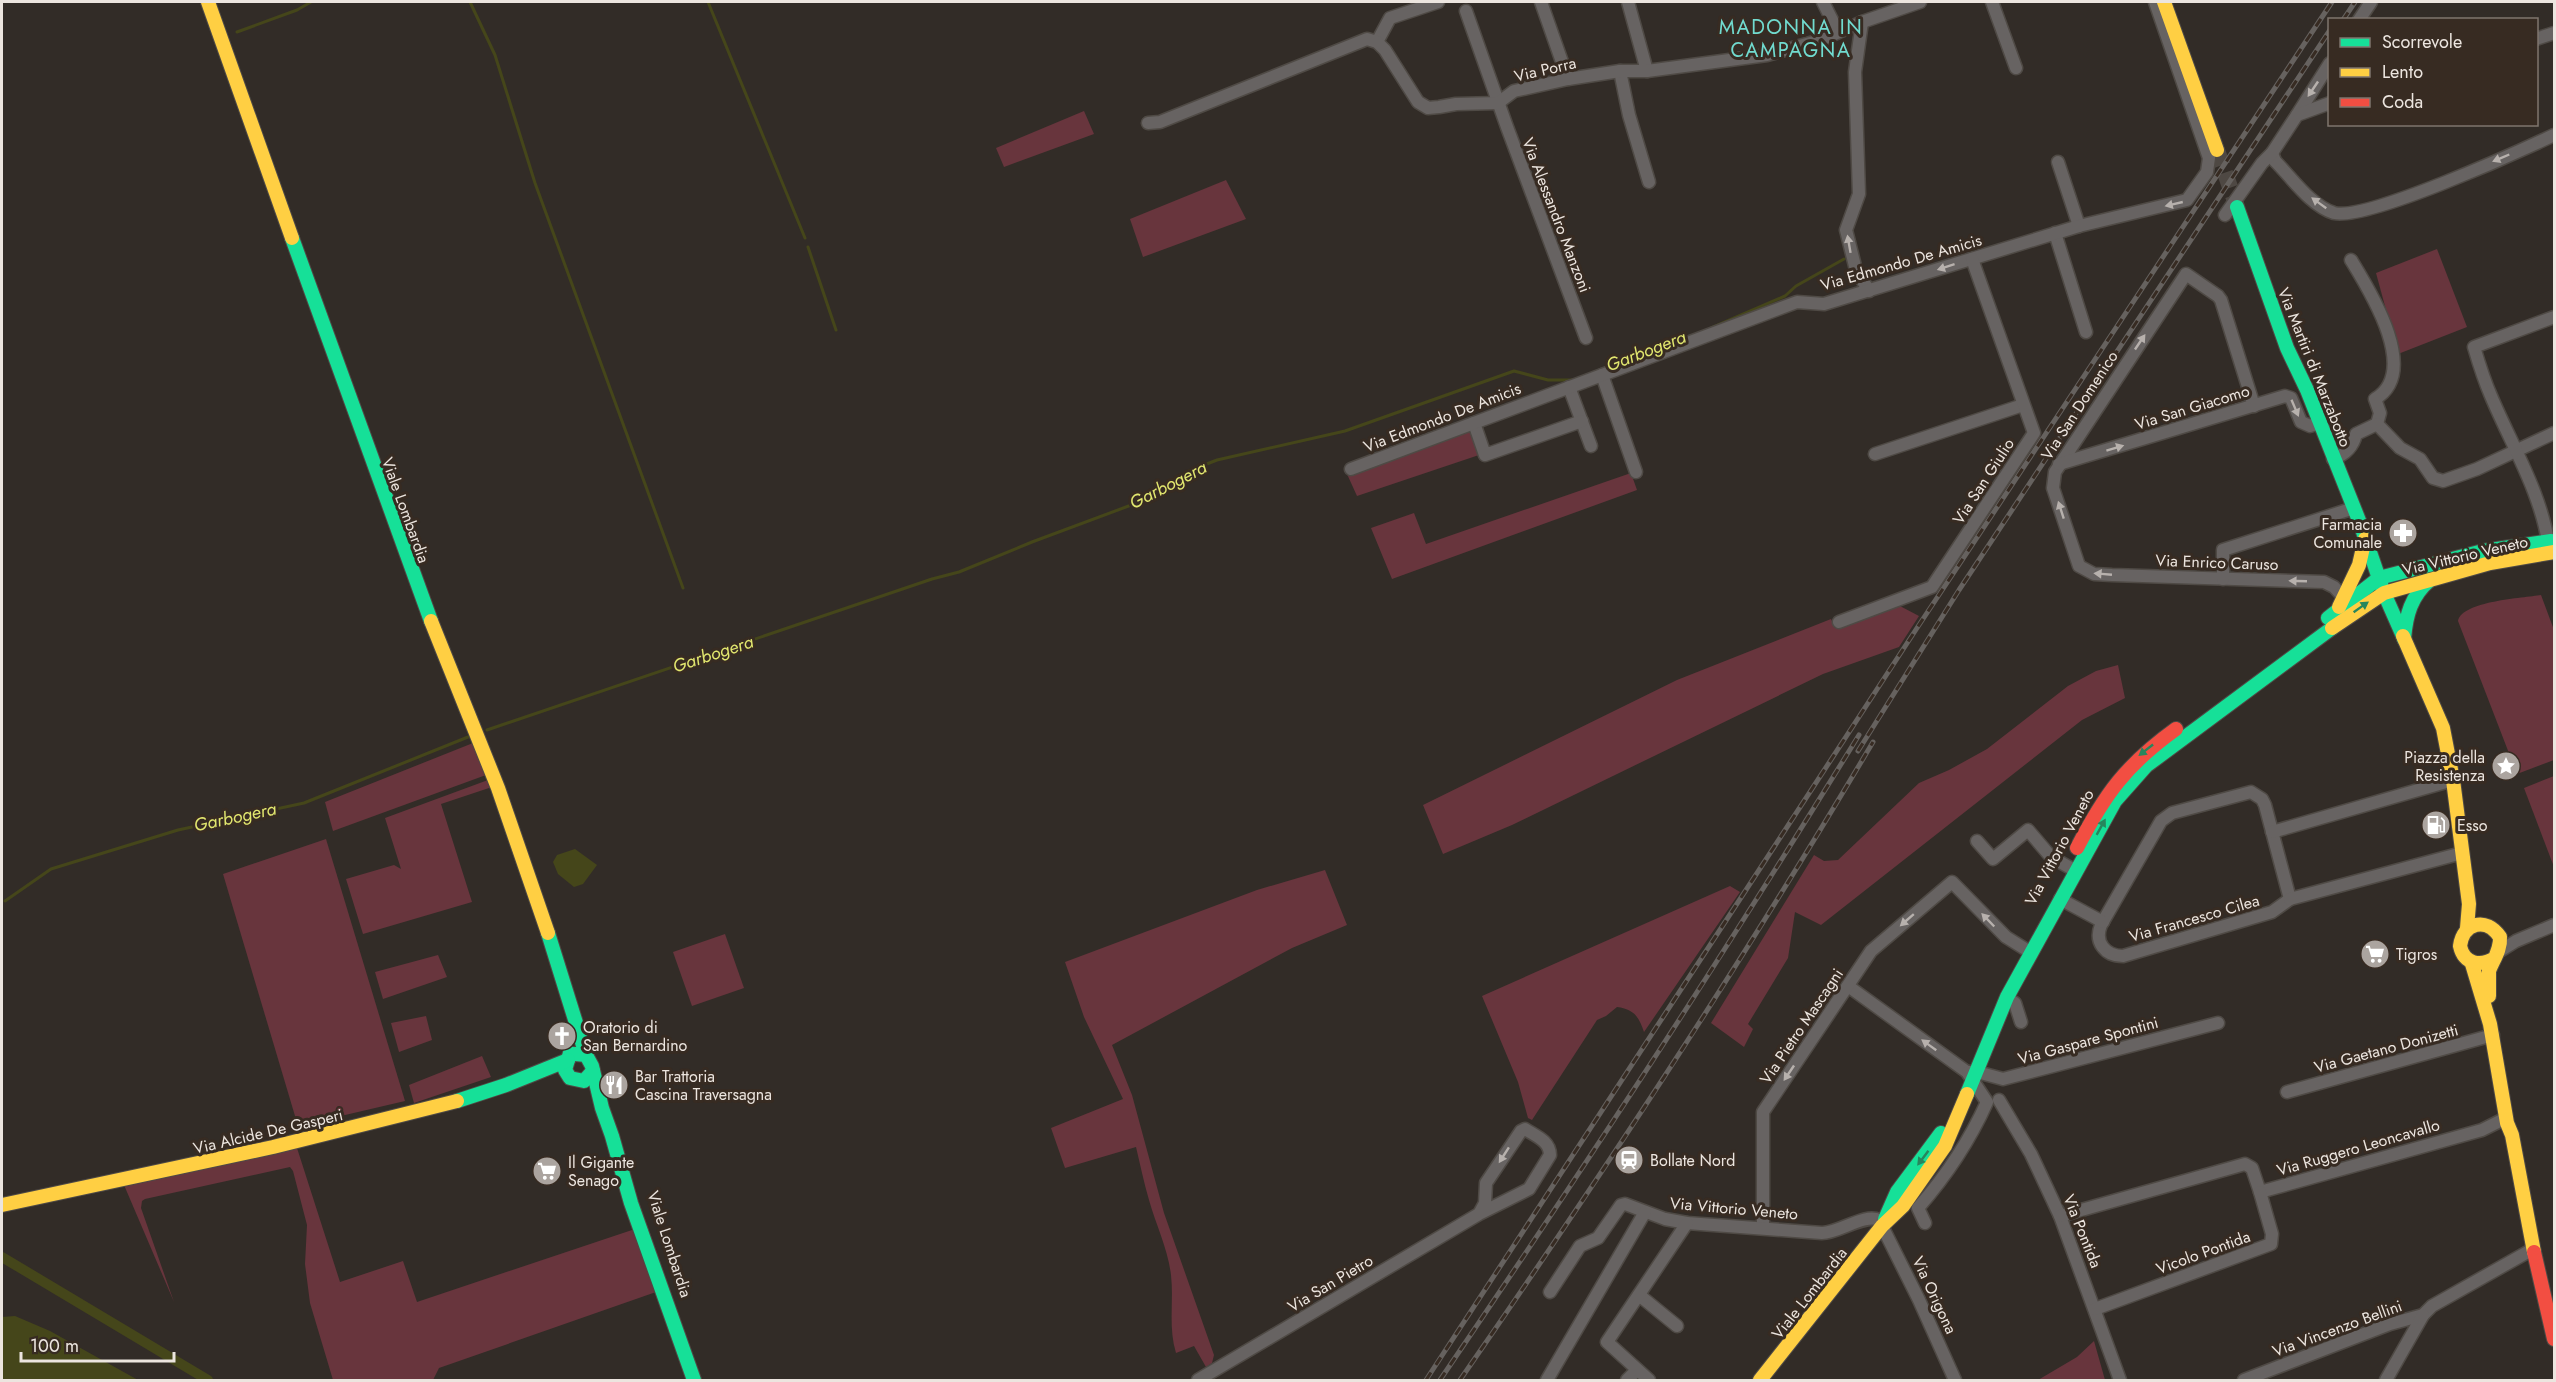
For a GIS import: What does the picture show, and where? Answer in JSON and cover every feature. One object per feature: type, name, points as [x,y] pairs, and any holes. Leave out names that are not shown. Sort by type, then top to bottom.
[{"type":"street","name":"Viale Lombardia","points":[[208,2],[416,585],[498,788],[541,912],[586,1055]]},
{"type":"street","points":[[1148,123],[1160,122],[1360,41],[1367,39],[1377,42],[1390,18],[1438,2]]},
{"type":"street","points":[[1541,2],[1568,79]]},
{"type":"street","points":[[1628,2],[1647,71]]},
{"type":"street","points":[[1823,2],[1838,32]]},
{"type":"street","name":"Via Porra","points":[[1377,42],[1385,50],[1422,106],[1498,103],[1514,91],[1568,79],[1767,55],[1806,45],[1920,2]]},
{"type":"street","points":[[1992,2],[2016,68]]},
{"type":"street","points":[[2155,2],[2213,156]]},
{"type":"street","points":[[2164,2],[2213,156]]},
{"type":"street","points":[[2360,18],[2371,2]]},
{"type":"street","name":"Via Alessandro Manzoni","points":[[1466,11],[1586,339]]},
{"type":"street","points":[[1862,22],[1855,72],[1858,194],[1846,231],[1856,270],[1869,291]]},
{"type":"street","points":[[2538,38],[2554,33]]},
{"type":"street","points":[[2231,211],[2328,66]]},
{"type":"street","points":[[1620,71],[1629,115],[1649,182]]},
{"type":"street","points":[[2297,115],[2328,104]]},
{"type":"street","points":[[2272,153],[2276,162],[2322,207],[2335,213],[2355,212],[2397,200],[2554,135]]},
{"type":"street","name":"Via Edmondo De Amicis","points":[[1351,469],[1797,302],[1824,304],[2079,226],[2187,200],[2207,172],[2213,156]]},
{"type":"street","points":[[2058,162],[2079,226]]},
{"type":"street","name":"Via Martiri di Marzabotto","points":[[2231,211],[2287,348],[2303,380],[2366,538],[2404,643],[2439,719],[2453,780],[2462,857]]},
{"type":"street","points":[[2055,233],[2086,332]]},
{"type":"street","name":"Via San Giulio","points":[[1839,622],[1932,587],[2034,434],[1972,259]]},
{"type":"street","points":[[2351,261],[2376,301],[2388,332],[2393,369],[2389,388],[2375,399],[2380,412],[2377,424]]},
{"type":"street","name":"Via San Domenico","points":[[2079,566],[2053,488],[2055,472],[2058,464],[2186,274],[2221,300],[2253,406]]},
{"type":"street","points":[[2552,547],[2543,516],[2490,394],[2474,347],[2554,317]]},
{"type":"street","points":[[1602,375],[1636,472]]},
{"type":"street","points":[[1569,387],[1591,446]]},
{"type":"street","name":"Via San Giacomo","points":[[2058,464],[2288,396],[2301,422],[2310,426],[2319,423]]},
{"type":"street","points":[[1875,454],[2023,405]]},
{"type":"street","points":[[1474,423],[1485,455],[1582,421]]},
{"type":"street","points":[[2377,424],[2400,448],[2420,459],[2433,478],[2443,481],[2517,452],[2554,433]]},
{"type":"street","points":[[2334,459],[2344,455],[2353,444],[2356,434],[2377,424]]},
{"type":"street","points":[[2223,579],[2223,550],[2354,508]]},
{"type":"street","points":[[2346,599],[2363,554],[2366,538]]},
{"type":"street","name":"Via Vittorio Veneto","points":[[1550,1292],[1580,1246],[1598,1238],[1621,1205],[1625,1204],[1665,1220],[1687,1223],[1828,1233],[1874,1217],[1882,1226],[1903,1206],[1937,1160],[1948,1139],[1998,1000],[2072,869],[2115,801],[2146,766],[2335,626],[2384,593],[2434,577],[2552,547]]},
{"type":"street","name":"Via Vittorio Veneto","points":[[1972,1076],[2027,950],[2060,899],[2100,802],[2119,776],[2136,759],[2337,611],[2346,599],[2379,578],[2483,551],[2552,547]]},
{"type":"street","name":"Via Enrico Caruso","points":[[2079,566],[2094,574],[2324,582],[2329,583],[2346,599]]},
{"type":"street","points":[[2404,643],[2405,622],[2412,600],[2434,577]]},
{"type":"street","points":[[2272,831],[2453,780]]},
{"type":"street","name":"Via Francesco Cilea","points":[[2290,899],[2262,799],[2251,792],[2172,813],[2156,827],[2098,932],[2102,947],[2116,956],[2123,956],[2272,912],[2290,899],[2462,857]]},
{"type":"street","points":[[1977,841],[1993,859],[2028,830],[2051,857],[2072,869]]},
{"type":"street","points":[[2462,857],[2484,924]]},
{"type":"street","points":[[2462,857],[2469,904],[2467,928],[2460,940],[2460,948],[2472,964],[2492,1030]]},
{"type":"street","name":"Via Pietro Mascagni","points":[[1763,1227],[1763,1112],[1871,951],[1952,882],[1991,924],[2027,950]]},
{"type":"street","points":[[2060,899],[2103,922]]},
{"type":"street","points":[[2467,928],[2475,924],[2484,924],[2497,933],[2506,935],[2532,934]]},
{"type":"street","points":[[2472,964],[2485,964],[2532,934],[2554,925]]},
{"type":"street","points":[[2497,933],[2500,940],[2498,954],[2490,968],[2488,981],[2492,1030],[2507,1123],[2506,1136],[2538,1305],[2554,1340]]},
{"type":"street","points":[[1848,986],[1972,1076],[1987,1102],[1961,1152],[1938,1185],[1918,1208],[1924,1222]]},
{"type":"street","points":[[2007,998],[2015,1003],[2021,1022]]},
{"type":"street","name":"Via Gaspare Spontini","points":[[1972,1076],[2008,1078],[2218,1023]]},
{"type":"street","points":[[568,1059],[577,1054],[586,1055],[592,1063],[593,1071],[584,1081],[572,1080],[565,1070],[576,1028]]},
{"type":"street","name":"Via Gaetano Donizetti","points":[[2287,1092],[2492,1030]]},
{"type":"street","name":"Via Alcide De Gasperi","points":[[2,1205],[393,1119],[448,1104],[538,1074],[568,1059]]},
{"type":"street","name":"Viale Lombardia","points":[[593,1071],[599,1104],[614,1140],[663,1300],[694,1380]]},
{"type":"street","name":"Via Alcide De Gasperi","points":[[538,1074],[572,1080]]},
{"type":"street","name":"Viale Lombardia","points":[[572,1080],[599,1104]]},
{"type":"street","name":"Via Pontida","points":[[1999,1100],[2031,1154],[2060,1216],[2120,1380]]},
{"type":"street","name":"Via Ruggero Leoncavallo","points":[[2060,1216],[2245,1164],[2253,1168],[2260,1192],[2507,1123]]},
{"type":"street","name":"Via San Pietro","points":[[1198,1380],[1479,1214],[1529,1189],[1550,1155],[1551,1150],[1546,1142],[1525,1129],[1521,1131],[1486,1183],[1485,1203],[1479,1214]]},
{"type":"street","name":"Vicolo Pontida","points":[[2095,1309],[2271,1244],[2272,1234],[2260,1192]]},
{"type":"street","points":[[1547,1380],[1576,1325],[1645,1212]]},
{"type":"street","points":[[1650,1380],[1607,1341],[1687,1223]]},
{"type":"street","name":"Viale Lombardia","points":[[1760,1380],[1882,1226]]},
{"type":"street","name":"Via Origona","points":[[1882,1226],[1955,1380]]},
{"type":"street","name":"Via Vincenzo Bellini","points":[[2244,1380],[2390,1324],[2423,1315],[2432,1306],[2529,1251]]},
{"type":"street","points":[[1639,1295],[1677,1326]]},
{"type":"street","points":[[2386,1380],[2423,1315]]},
{"type":"street","points":[[1628,1380],[1637,1370]]},
{"type":"shaded area","points":[[1084,111],[1094,134],[1004,167],[996,148]]},
{"type":"shaded area","points":[[1226,180],[1246,219],[1143,257],[1130,219]]},
{"type":"shaded area","points":[[2437,249],[2467,327],[2398,354],[2376,273]]},
{"type":"shaded area","points":[[1471,431],[1479,455],[1357,496],[1347,474]]},
{"type":"shaded area","points":[[1631,473],[1637,490],[1392,579],[1371,528],[1414,513],[1426,544]]},
{"type":"shaded area","points":[[2541,595],[2554,630],[2554,760],[2517,774],[2458,621],[2462,614],[2481,605]]},
{"type":"shaded area","points":[[1898,605],[1919,616],[1899,647],[1823,674],[1512,825],[1443,854],[1423,805],[1677,680],[1831,619],[1835,628]]},
{"type":"shaded area","points":[[2118,665],[2125,698],[2082,720],[1821,925],[1795,912],[1788,958],[1748,1024],[1753,1029],[1744,1047],[1711,1023],[1814,855],[1824,861],[1838,860],[1919,783],[1987,749],[2068,686],[2096,671]]},
{"type":"shaded area","points":[[473,743],[486,775],[333,831],[325,802]]},
{"type":"shaded area","points":[[2554,776],[2554,867],[2524,788]]},
{"type":"shaded area","points":[[488,780],[492,787],[441,804],[472,902],[363,934],[346,879],[394,865],[401,869],[385,818]]},
{"type":"shaded area","points":[[326,839],[405,1101],[298,1126],[223,874]]},
{"type":"shaded area","points":[[575,849],[597,865],[583,884],[574,887],[558,874],[553,862],[557,855]]},
{"type":"shaded area","points":[[1325,870],[1347,925],[1292,948],[1112,1045],[1132,1095],[1164,1213],[1214,1355],[1212,1363],[1206,1367],[1194,1346],[1176,1353],[1172,1334],[1172,1285],[1169,1265],[1165,1246],[1147,1194],[1136,1147],[1065,1168],[1051,1128],[1123,1099],[1084,1017],[1065,962],[1257,890]]},
{"type":"shaded area","points":[[1730,886],[1740,892],[1644,1032],[1635,1015],[1623,1008],[1617,1007],[1597,1020],[1532,1120],[1528,1118],[1518,1082],[1482,996]]},
{"type":"shaded area","points":[[725,934],[744,988],[692,1006],[673,952]]},
{"type":"shaded area","points":[[438,955],[447,977],[383,999],[375,972]]},
{"type":"shaded area","points":[[426,1016],[432,1040],[399,1052],[391,1023]]},
{"type":"shaded area","points":[[482,1056],[491,1077],[414,1103],[409,1085]]},
{"type":"shaded area","points":[[297,1148],[340,1282],[403,1261],[417,1302],[635,1229],[656,1292],[439,1368],[433,1380],[333,1380],[310,1303],[305,1264],[307,1225],[290,1167],[142,1201],[141,1208],[174,1302],[124,1185]]},
{"type":"shaded area","points":[[15,1316],[50,1331],[138,1380],[2,1380],[2,1317]]},
{"type":"shaded area","points":[[2094,1341],[2105,1380],[2038,1380],[2077,1357]]},
{"type":"waterway","points":[[237,32],[297,10],[311,2]]},
{"type":"waterway","points":[[470,2],[495,55],[535,183],[683,588]]},
{"type":"waterway","points":[[708,2],[805,238]]},
{"type":"waterway","points":[[808,247],[836,330]]},
{"type":"waterway","name":"Garbogera","points":[[1711,328],[1785,296],[1796,286],[1844,259]]},
{"type":"waterway","name":"Garbogera","points":[[487,730],[932,579],[959,572],[1134,504],[1189,471],[1217,460],[1345,431],[1514,371],[1548,380],[1573,380]]},
{"type":"waterway","name":"Garbogera","points":[[5,901],[51,869],[178,830],[304,803],[468,737]]},
{"type":"waterway","points":[[2,1257],[208,1380]]},
{"type":"tunnel","points":[[2217,150],[2237,207]]},
{"type":"railway","points":[[1426,1380],[1917,628],[2332,2]]},
{"type":"railway","points":[[2344,18],[2355,2]]},
{"type":"railway","points":[[1858,751],[1959,590],[2328,33]]},
{"type":"railway","points":[[1440,1380],[1653,1060],[1859,735]]},
{"type":"railway","points":[[1460,1380],[1724,985],[1873,742]]},
{"type":"traffic: fast","points":[[2237,207],[2287,348],[2307,390],[2360,523],[2384,593],[2403,636]]},
{"type":"traffic: fast","points":[[292,238],[431,621]]},
{"type":"traffic: fast","points":[[2328,618],[2379,578],[2483,551],[2551,541]]},
{"type":"traffic: fast","points":[[2404,639],[2406,622],[2414,599],[2430,580]]},
{"type":"traffic: fast","points":[[1967,1094],[2007,997],[2115,801],[2146,766],[2332,628]]},
{"type":"traffic: fast","points":[[548,933],[586,1055]]},
{"type":"traffic: fast","points":[[570,1053],[565,1070],[570,1078],[584,1081],[593,1071]]},
{"type":"traffic: fast","points":[[575,1054],[586,1055],[592,1066],[602,1108],[631,1203],[694,1380]]},
{"type":"traffic: fast","points":[[457,1101],[506,1085],[568,1060]]},
{"type":"traffic: fast","points":[[1885,1219],[1897,1192],[1941,1133]]},
{"type":"traffic: slow","points":[[208,2],[292,238]]},
{"type":"traffic: slow","points":[[2164,2],[2217,150]]},
{"type":"traffic: slow","points":[[2339,607],[2359,565],[2365,539]]},
{"type":"traffic: slow","points":[[2332,628],[2384,593],[2490,563],[2554,552]]},
{"type":"traffic: slow","points":[[431,621],[498,788],[548,933]]},
{"type":"traffic: slow","points":[[2403,636],[2443,728],[2453,780],[2469,904],[2467,928]]},
{"type":"traffic: slow","points":[[2489,996],[2489,971],[2495,959],[2498,951],[2500,937],[2488,926],[2476,925],[2470,928],[2462,938],[2460,946],[2465,957],[2478,963],[2495,958]]},
{"type":"traffic: slow","points":[[2472,964],[2490,1024],[2507,1123],[2512,1135],[2534,1252]]},
{"type":"traffic: slow","points":[[1760,1380],[1882,1226],[1903,1206],[1945,1146],[1967,1094]]},
{"type":"traffic: slow","points":[[2,1205],[273,1147],[457,1101]]},
{"type":"traffic: jam","points":[[2077,848],[2097,812],[2118,782],[2143,755],[2176,729]]},
{"type":"traffic: jam","points":[[2534,1252],[2554,1339]]},
{"type":"place","name":"Farmacia Comunale","points":[[2403,533]]},
{"type":"place","name":"Piazza della Resistenza","points":[[2506,766]]},
{"type":"place","name":"Esso","points":[[2436,825]]},
{"type":"place","name":"Tigros","points":[[2375,954]]},
{"type":"place","name":"Oratorio di San Bernardino","points":[[562,1036]]},
{"type":"place","name":"Bar Trattoria Cascina Traversagna","points":[[614,1085]]},
{"type":"place","name":"Bollate Nord","points":[[1629,1160]]},
{"type":"place","name":"Il Gigante Senago","points":[[547,1171]]},
{"type":"district","name":"MADONNA IN CAMPAGNA","points":[[1791,38]]}]
